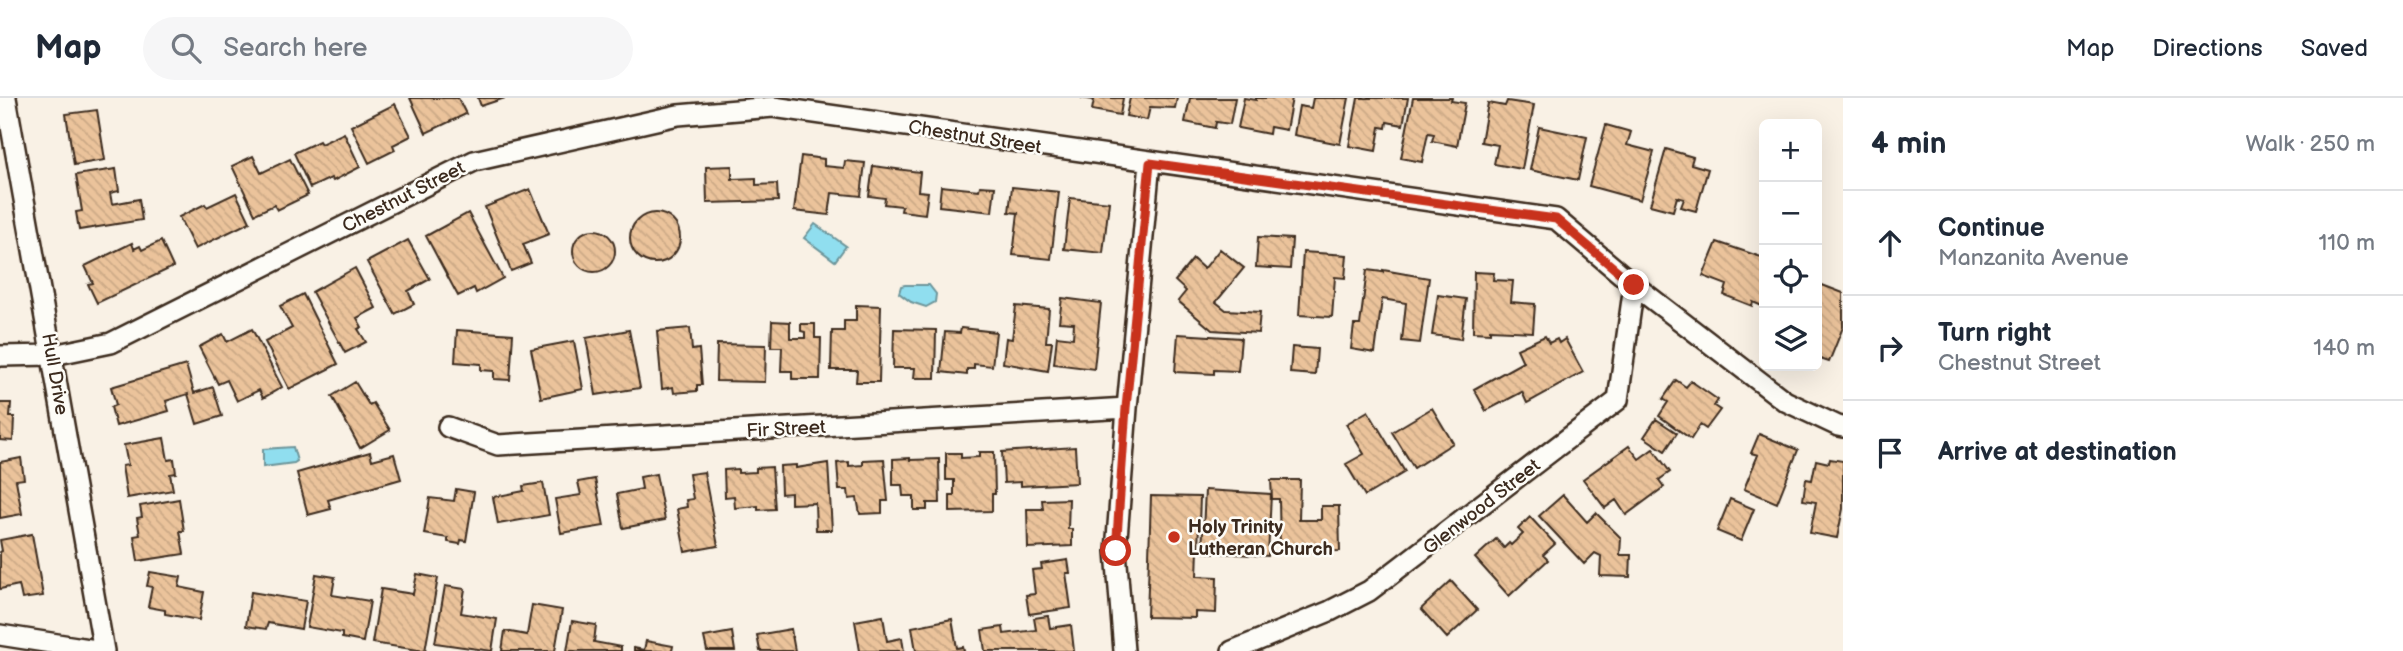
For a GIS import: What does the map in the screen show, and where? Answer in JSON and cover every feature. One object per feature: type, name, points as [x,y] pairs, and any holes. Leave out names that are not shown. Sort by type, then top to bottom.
[{"type":"street","name":"Hull Drive","points":[[6,98],[103,651]]},
{"type":"street","name":"Chestnut Street","points":[[0,356],[53,355],[111,343],[474,161],[678,115],[773,107],[1556,219],[1634,285],[1785,401],[1843,427]]},
{"type":"street","points":[[1124,651],[1116,551],[1126,408],[1150,163]]},
{"type":"street","name":"Glenwood Street","points":[[1238,650],[1330,611],[1369,591],[1618,400],[1634,285]]},
{"type":"street","name":"Fir Street","points":[[448,427],[498,445],[1126,408]]},
{"type":"street","points":[[0,635],[103,651]]},
{"type":"water","points":[[815,224],[846,246],[835,261],[804,238]]},
{"type":"water","points":[[929,285],[936,294],[935,302],[926,307],[911,302],[899,293],[901,286]]},
{"type":"water","points":[[293,447],[297,461],[294,463],[263,467],[263,449]]},
{"type":"building","points":[[410,98],[458,98],[466,114],[426,133]]},
{"type":"building","points":[[478,98],[505,98],[481,106]]},
{"type":"building","points":[[1081,98],[1123,98],[1120,115],[1092,110],[1094,100]]},
{"type":"building","points":[[1130,98],[1177,98],[1175,108],[1150,107],[1147,120],[1126,116]]},
{"type":"building","points":[[1190,98],[1235,98],[1230,124],[1216,122],[1215,128],[1185,122]]},
{"type":"building","points":[[1244,98],[1292,98],[1286,130],[1270,127],[1269,134],[1238,128]]},
{"type":"building","points":[[1313,98],[1349,98],[1340,144],[1294,135],[1299,106],[1311,108]]},
{"type":"building","points":[[1358,98],[1408,98],[1403,125],[1387,122],[1386,128],[1380,127],[1376,151],[1349,146]]},
{"type":"building","points":[[1413,98],[1452,98],[1451,101],[1465,103],[1457,146],[1432,141],[1434,134],[1428,133],[1422,162],[1401,158]]},
{"type":"building","points":[[1507,101],[1534,105],[1522,169],[1494,164],[1498,145],[1481,142],[1488,103],[1505,106]]},
{"type":"building","points":[[395,104],[411,136],[393,145],[395,150],[369,163],[351,126]]},
{"type":"building","points":[[97,110],[105,160],[74,165],[66,114]]},
{"type":"building","points":[[1606,125],[1631,132],[1627,145],[1654,152],[1640,200],[1589,186]]},
{"type":"building","points":[[1539,127],[1587,137],[1578,180],[1530,170]]},
{"type":"building","points":[[344,133],[360,167],[333,181],[331,178],[310,188],[294,153]]},
{"type":"building","points":[[1666,149],[1693,157],[1691,164],[1708,169],[1696,211],[1681,207],[1684,199],[1677,197],[1673,211],[1650,205]]},
{"type":"building","points":[[253,156],[261,173],[290,159],[308,195],[277,210],[274,205],[255,214],[232,166]]},
{"type":"building","points":[[801,156],[824,159],[824,166],[844,168],[845,161],[865,163],[861,196],[832,193],[829,215],[794,211]]},
{"type":"building","points":[[732,166],[732,179],[756,178],[756,185],[777,184],[778,201],[707,203],[706,167]]},
{"type":"building","points":[[873,166],[920,172],[918,191],[928,192],[925,214],[901,211],[902,206],[884,204],[885,198],[869,196]]},
{"type":"building","points":[[116,169],[119,191],[110,193],[112,204],[139,199],[142,220],[79,230],[76,212],[82,211],[76,175]]},
{"type":"building","points":[[941,186],[979,190],[980,186],[995,187],[992,212],[939,206]]},
{"type":"building","points":[[1012,187],[1059,192],[1051,259],[1013,255],[1018,213],[1009,212]]},
{"type":"building","points":[[530,189],[549,234],[523,244],[531,263],[511,271],[485,207]]},
{"type":"building","points":[[236,193],[250,222],[195,249],[179,217]]},
{"type":"building","points":[[1070,198],[1109,202],[1103,253],[1064,249]]},
{"type":"building","points":[[468,213],[503,278],[476,293],[474,288],[458,296],[426,236]]},
{"type":"building","points":[[655,213],[673,220],[680,238],[673,256],[655,263],[637,256],[630,238],[637,220]]},
{"type":"building","points":[[594,230],[609,236],[615,251],[609,266],[594,272],[579,266],[573,251],[579,236]]},
{"type":"building","points":[[1258,237],[1292,239],[1290,269],[1256,267]]},
{"type":"building","points":[[408,240],[430,279],[408,291],[414,304],[395,314],[367,262]]},
{"type":"building","points":[[161,241],[173,267],[97,303],[88,284],[93,283],[85,266],[132,243],[134,249],[140,246],[142,250]]},
{"type":"building","points":[[1717,242],[1759,256],[1759,305],[1753,302],[1752,306],[1724,295],[1727,285],[1703,276]]},
{"type":"building","points":[[1220,249],[1244,268],[1216,302],[1226,310],[1260,312],[1258,333],[1212,330],[1178,301],[1186,291],[1175,281],[1193,259],[1204,269]]},
{"type":"building","points":[[1303,252],[1347,255],[1345,278],[1335,277],[1332,317],[1299,315]]},
{"type":"building","points":[[355,268],[376,308],[357,318],[362,327],[358,329],[366,342],[345,353],[312,292]]},
{"type":"building","points":[[1367,270],[1429,278],[1420,343],[1402,341],[1406,303],[1382,299],[1375,353],[1351,349],[1354,325],[1360,325]]},
{"type":"building","points":[[1474,272],[1494,273],[1493,280],[1513,281],[1511,302],[1535,304],[1533,332],[1473,332]]},
{"type":"building","points":[[1822,285],[1843,293],[1843,327],[1829,362],[1822,360]]},
{"type":"building","points":[[303,294],[338,364],[289,389],[265,342],[292,328],[280,306]]},
{"type":"building","points":[[1438,295],[1466,299],[1461,339],[1432,335]]},
{"type":"building","points":[[1062,298],[1101,303],[1094,369],[1054,364],[1057,336],[1073,338],[1074,323],[1059,322]]},
{"type":"building","points":[[856,305],[881,306],[879,382],[856,382],[857,370],[831,370],[832,331],[844,331],[844,321],[856,321]]},
{"type":"building","points":[[1016,306],[1049,309],[1046,342],[1052,342],[1048,371],[1003,363],[1006,338],[1012,339]]},
{"type":"building","points":[[772,321],[790,322],[790,338],[805,338],[801,324],[815,324],[815,338],[821,338],[820,379],[792,379],[792,371],[781,371],[782,347],[771,347]]},
{"type":"building","points":[[690,328],[692,350],[699,349],[702,385],[697,385],[697,391],[674,393],[673,387],[662,389],[657,331]]},
{"type":"building","points":[[961,328],[996,332],[992,366],[974,364],[974,369],[967,369],[967,375],[941,372],[945,332],[960,333]]},
{"type":"building","points":[[252,329],[282,387],[263,398],[259,390],[237,401],[227,380],[218,384],[199,347],[223,334],[227,342]]},
{"type":"building","points":[[894,329],[936,330],[935,378],[914,378],[915,368],[893,368]]},
{"type":"building","points":[[457,330],[513,334],[510,380],[494,379],[494,371],[481,370],[481,364],[455,362]]},
{"type":"building","points":[[629,330],[640,388],[596,395],[586,338]]},
{"type":"building","points":[[1178,334],[1241,338],[1238,371],[1214,370],[1214,374],[1175,372]]},
{"type":"building","points":[[1545,336],[1549,343],[1557,339],[1559,343],[1565,339],[1583,372],[1527,403],[1522,392],[1486,411],[1474,389],[1523,362],[1517,349]]},
{"type":"building","points":[[574,341],[583,389],[541,398],[531,349]]},
{"type":"building","points":[[717,344],[766,345],[765,382],[716,381]]},
{"type":"building","points":[[1292,347],[1317,349],[1315,375],[1290,373]]},
{"type":"building","points":[[186,365],[194,393],[213,387],[222,416],[197,424],[188,394],[166,401],[169,411],[116,426],[111,407],[116,405],[111,387]]},
{"type":"building","points":[[1676,380],[1686,387],[1691,381],[1718,400],[1714,406],[1720,410],[1706,429],[1700,425],[1691,439],[1659,416],[1668,402],[1663,399]]},
{"type":"building","points":[[355,382],[369,405],[373,403],[390,430],[360,448],[332,396]]},
{"type":"building","points":[[0,403],[11,403],[10,417],[14,417],[13,441],[0,440]]},
{"type":"building","points":[[1432,408],[1453,443],[1414,468],[1392,432]]},
{"type":"building","points":[[1368,411],[1405,472],[1365,496],[1346,464],[1364,454],[1346,424]]},
{"type":"building","points":[[1656,419],[1677,433],[1665,451],[1644,437]]},
{"type":"building","points":[[1759,434],[1798,450],[1777,503],[1744,489],[1758,455],[1751,453]]},
{"type":"building","points":[[164,438],[168,460],[174,459],[176,473],[170,474],[173,490],[127,498],[122,466],[128,465],[124,445]]},
{"type":"building","points":[[1629,446],[1639,459],[1653,449],[1670,472],[1659,480],[1664,487],[1626,515],[1616,500],[1605,508],[1583,479]]},
{"type":"building","points":[[1075,447],[1077,483],[1021,486],[1021,482],[1004,483],[1002,452]]},
{"type":"building","points":[[370,452],[372,460],[394,454],[401,479],[328,500],[331,509],[308,515],[297,473]]},
{"type":"building","points":[[979,452],[994,452],[995,494],[992,494],[992,511],[950,512],[950,495],[954,495],[954,480],[946,480],[946,453],[961,453],[961,458],[979,457]]},
{"type":"building","points":[[21,458],[24,479],[16,480],[22,514],[0,518],[0,462]]},
{"type":"building","points":[[884,459],[888,501],[882,501],[882,513],[860,514],[857,498],[849,499],[848,490],[839,490],[837,463],[863,465],[863,460]]},
{"type":"building","points":[[893,459],[939,459],[940,503],[927,503],[927,510],[914,510],[914,496],[903,496],[902,485],[893,485]]},
{"type":"building","points":[[1830,459],[1843,461],[1843,509],[1837,538],[1810,533],[1816,502],[1803,500],[1806,479],[1812,480],[1816,460],[1829,463]]},
{"type":"building","points":[[828,463],[832,530],[816,530],[815,503],[791,504],[791,493],[781,494],[780,466],[796,465],[796,468]]},
{"type":"building","points":[[772,467],[775,509],[758,510],[758,506],[735,508],[734,496],[725,497],[724,470],[738,469],[738,473],[756,472],[756,468]]},
{"type":"building","points":[[704,472],[718,546],[685,552],[677,509],[687,507],[686,500],[693,499],[689,474]]},
{"type":"building","points":[[656,474],[665,520],[623,528],[617,494],[642,489],[640,477]]},
{"type":"building","points":[[595,479],[604,526],[561,533],[555,499],[581,495],[578,482]]},
{"type":"building","points":[[1271,480],[1300,480],[1299,520],[1321,520],[1321,506],[1339,506],[1340,551],[1280,552],[1279,499],[1272,499]]},
{"type":"building","points":[[543,483],[549,515],[498,524],[493,497],[524,491],[523,486]]},
{"type":"building","points":[[456,489],[474,492],[466,541],[461,540],[460,544],[448,542],[448,538],[424,534],[430,498],[454,501]]},
{"type":"building","points":[[1205,490],[1271,494],[1268,556],[1202,552]]},
{"type":"building","points":[[1563,495],[1587,522],[1596,513],[1621,538],[1620,555],[1631,555],[1630,577],[1600,576],[1601,556],[1595,553],[1584,564],[1539,516]]},
{"type":"building","name":"Holy Trinity Lutheran Church","points":[[1151,496],[1200,497],[1197,576],[1217,577],[1216,613],[1195,612],[1195,618],[1147,617]]},
{"type":"building","points":[[179,499],[184,554],[138,561],[134,536],[140,535],[137,518],[142,517],[140,506]]},
{"type":"building","points":[[1069,499],[1068,529],[1072,529],[1072,546],[1028,548],[1027,509],[1043,509],[1042,500]]},
{"type":"building","points":[[1730,499],[1754,509],[1741,541],[1717,531]]},
{"type":"building","points":[[1530,517],[1555,544],[1543,555],[1548,560],[1509,596],[1475,558],[1496,539],[1504,548],[1509,543],[1511,545],[1523,534],[1518,529]]},
{"type":"building","points":[[32,534],[43,596],[22,599],[19,585],[0,589],[0,540]]},
{"type":"building","points":[[1068,560],[1070,573],[1066,573],[1071,608],[1029,614],[1026,595],[1035,594],[1032,570],[1042,569],[1041,564]]},
{"type":"building","points":[[150,572],[181,577],[179,587],[204,592],[199,620],[165,614],[165,610],[148,607],[152,587],[147,586]]},
{"type":"building","points":[[316,574],[335,577],[332,595],[370,601],[363,642],[342,638],[342,633],[307,627]]},
{"type":"building","points":[[417,574],[438,578],[425,651],[372,643],[381,589],[413,594]]},
{"type":"building","points":[[1451,581],[1477,610],[1447,638],[1421,609]]},
{"type":"building","points":[[445,586],[465,589],[461,613],[497,619],[492,651],[435,643]]},
{"type":"building","points":[[251,592],[306,601],[301,629],[268,623],[266,629],[246,626]]},
{"type":"building","points":[[532,605],[562,610],[555,651],[502,651],[505,631],[527,635]]},
{"type":"building","points":[[883,616],[887,641],[902,638],[904,651],[860,651],[855,621]]},
{"type":"building","points":[[1048,616],[1050,628],[1071,625],[1074,651],[985,651],[982,630],[1003,627],[1004,634],[1036,630],[1034,618]]},
{"type":"building","points":[[952,619],[957,648],[963,647],[964,651],[916,651],[912,627]]},
{"type":"building","points":[[572,621],[596,625],[594,642],[621,647],[621,651],[567,651]]},
{"type":"building","points":[[791,629],[795,651],[760,651],[757,635]]},
{"type":"building","points":[[732,632],[735,651],[707,651],[704,637]]},
{"type":"building","points":[[646,641],[673,646],[672,651],[634,651],[634,648],[644,650]]},
{"type":"place","name":"Holy Trinity Lutheran Church","points":[[1174,537]]},
{"type":"route","points":[[1116,551],[1126,408],[1150,163],[1556,219],[1634,285]]}]
